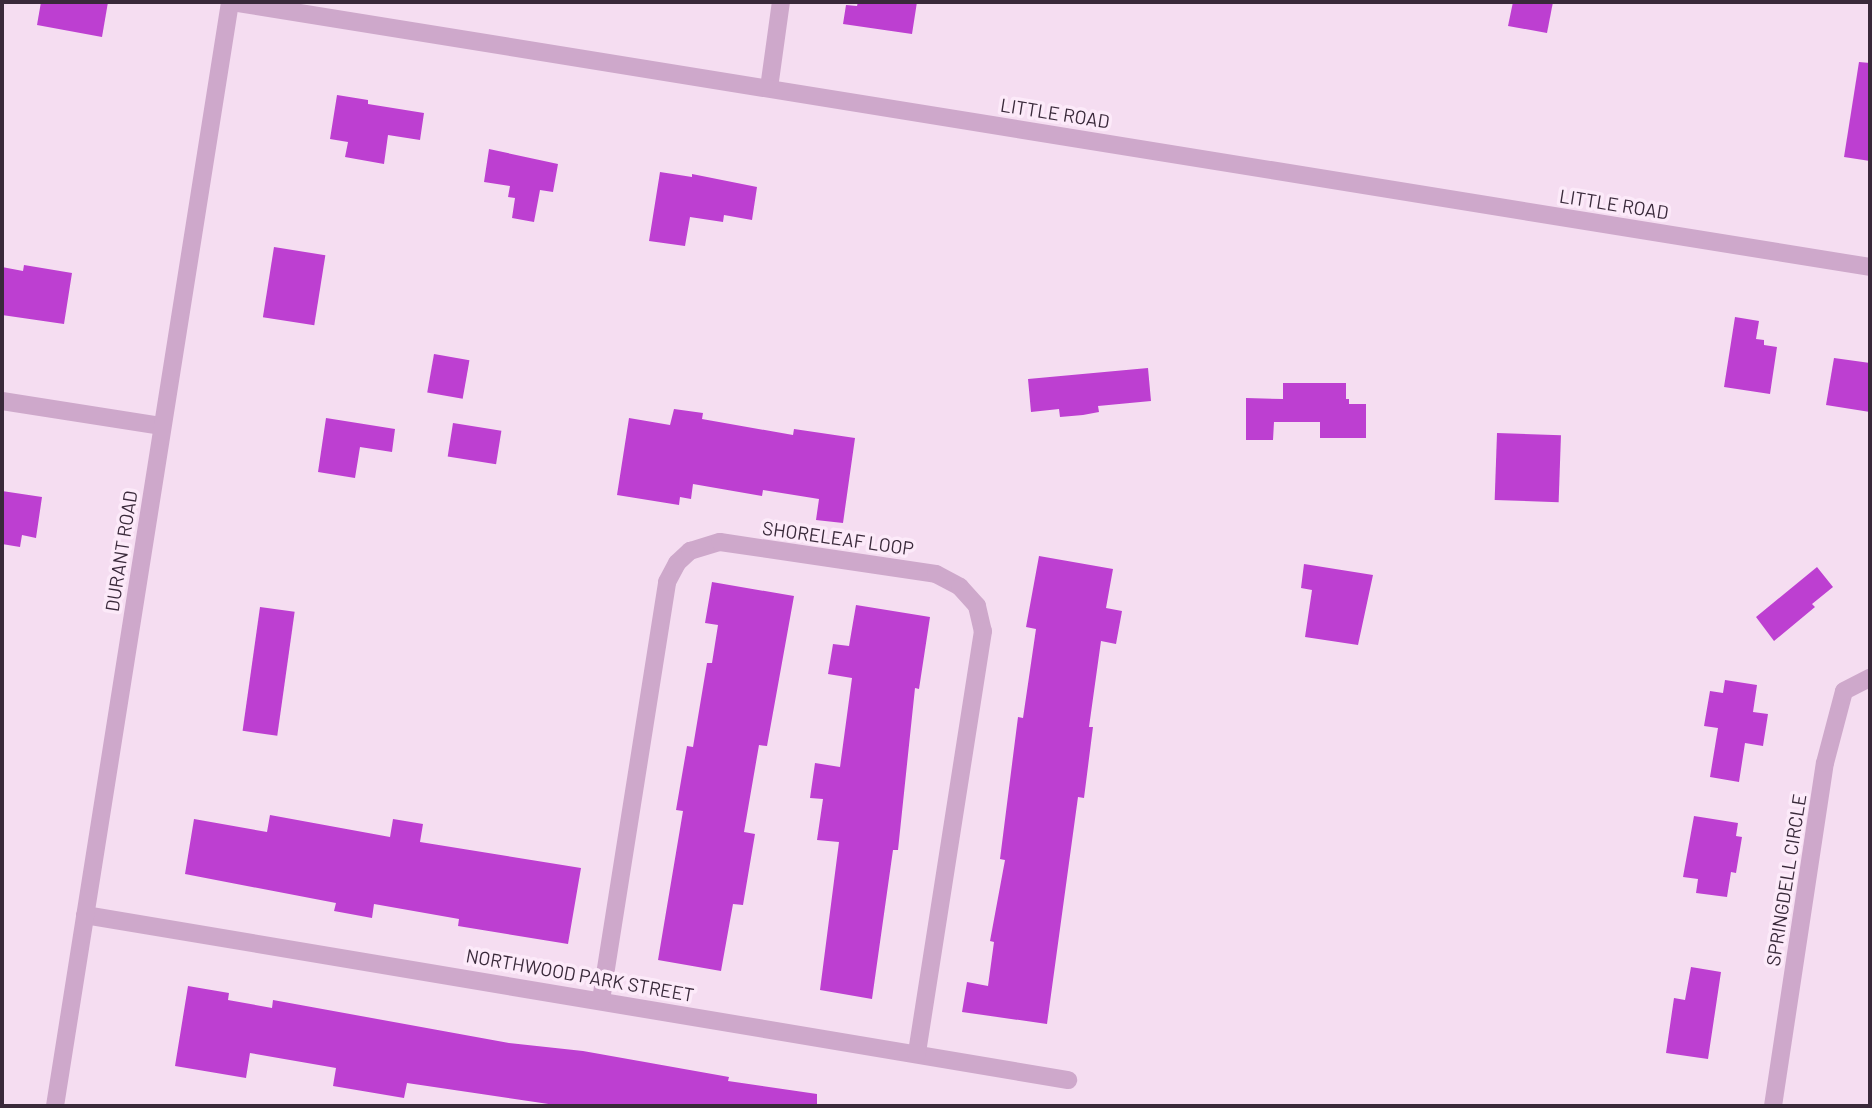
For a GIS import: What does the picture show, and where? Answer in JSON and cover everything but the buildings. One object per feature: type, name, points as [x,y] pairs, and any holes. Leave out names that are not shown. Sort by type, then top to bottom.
[{"type":"street","name":"LITTLE ROAD","points":[[231,2],[1870,267]]},
{"type":"street","name":"DURANT ROAD","points":[[55,1106],[231,2]]},
{"type":"street","points":[[769,88],[781,2]]},
{"type":"street","points":[[2,401],[162,426]]},
{"type":"street","name":"SHORELEAF LOOP","points":[[601,1000],[667,582],[677,563],[690,551],[720,542],[936,574],[960,587],[977,606],[984,631],[917,1054]]},
{"type":"street","name":"SPRINGDELL CIRCLE","points":[[1773,1106],[1825,763],[1844,691],[1870,678]]},
{"type":"street","name":"NORTHWOOD PARK STREET","points":[[85,915],[1068,1080]]}]
